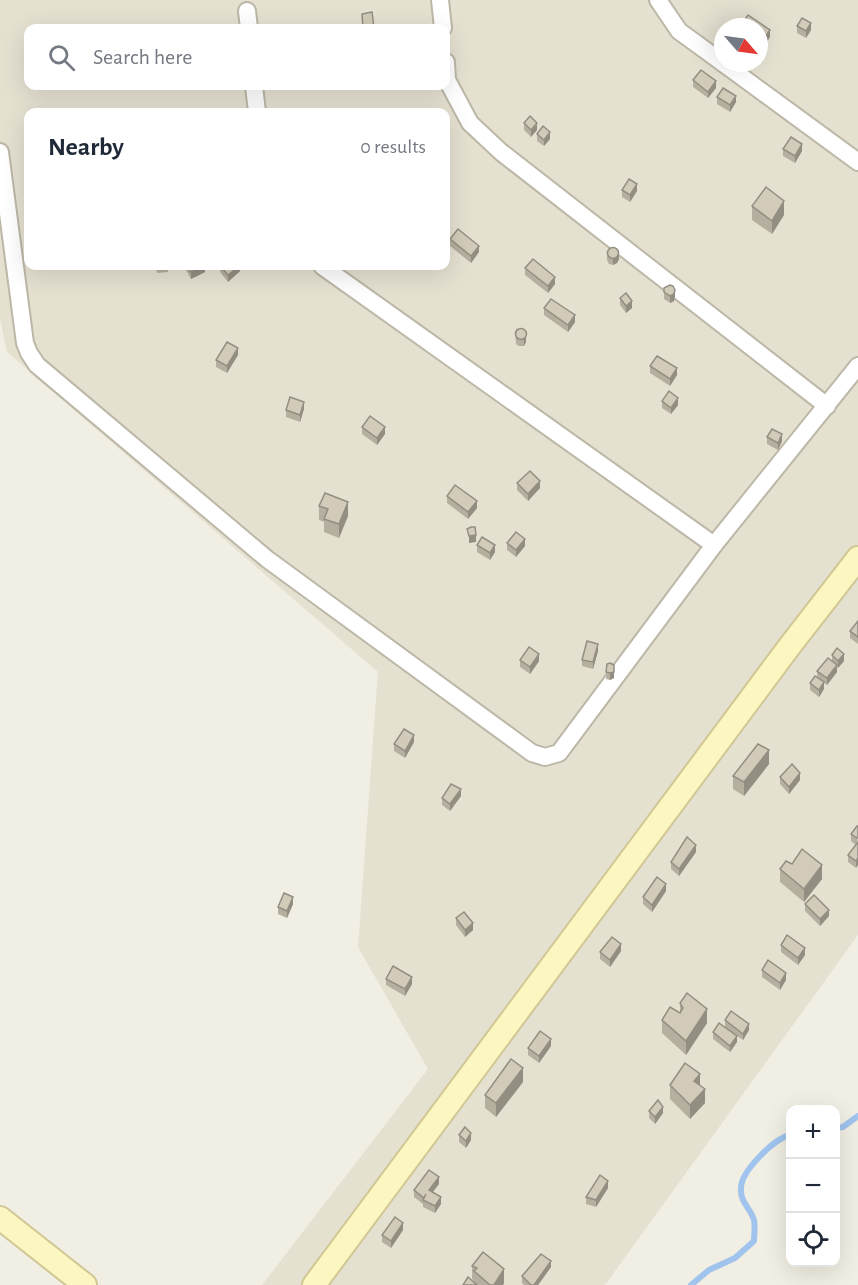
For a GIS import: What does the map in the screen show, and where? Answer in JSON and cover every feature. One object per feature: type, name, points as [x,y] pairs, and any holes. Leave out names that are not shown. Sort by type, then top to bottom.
[{"type":"street","points":[[440,0],[442,24]]},
{"type":"street","points":[[657,0],[679,31],[714,56]]},
{"type":"street","points":[[247,10],[249,24]]},
{"type":"street","points":[[735,72],[858,162]]},
{"type":"street","points":[[450,86],[470,123],[501,153],[827,406]]},
{"type":"street","points":[[254,90],[257,108]]},
{"type":"street","points":[[0,152],[25,343],[37,365],[267,559],[532,753],[545,757],[559,753],[714,545],[858,366]]},
{"type":"street","points":[[328,270],[714,545]]},
{"type":"street","points":[[314,1285],[789,647],[858,558]]},
{"type":"street","points":[[0,1218],[85,1285]]},
{"type":"shaded area","points":[[0,0],[858,0],[858,935],[605,1285],[262,1285],[428,1069],[358,947],[378,672],[7,352],[0,318]]},
{"type":"building","points":[[372,12],[374,24],[363,24],[362,14]]},
{"type":"building","points":[[802,18],[811,23],[806,31],[797,26]]},
{"type":"building","points":[[701,70],[716,81],[708,92],[693,80]]},
{"type":"building","points":[[723,88],[736,96],[730,105],[717,97]]},
{"type":"building","points":[[530,116],[537,123],[531,130],[524,123]]},
{"type":"building","points":[[543,126],[550,132],[544,140],[537,134]]},
{"type":"building","points":[[791,137],[802,144],[795,156],[783,149]]},
{"type":"building","points":[[629,179],[637,184],[630,195],[622,190]]},
{"type":"building","points":[[766,187],[784,201],[772,221],[752,206]]},
{"type":"building","points":[[458,229],[479,246],[471,256],[450,239]]},
{"type":"building","points":[[613,247],[619,253],[613,259],[607,253]]},
{"type":"building","points":[[533,259],[555,277],[548,286],[525,268]]},
{"type":"building","points":[[224,270],[234,270],[228,275]]},
{"type":"building","points":[[670,285],[675,290],[670,296],[664,292],[664,288]]},
{"type":"building","points":[[626,293],[632,301],[626,306],[620,298]]},
{"type":"building","points":[[551,299],[575,315],[568,325],[544,308]]},
{"type":"building","points":[[521,328],[527,334],[521,340],[515,334]]},
{"type":"building","points":[[227,342],[238,348],[227,366],[216,360]]},
{"type":"building","points":[[657,356],[677,368],[670,379],[650,366]]},
{"type":"building","points":[[669,391],[678,398],[671,408],[662,401]]},
{"type":"building","points":[[290,397],[304,402],[300,415],[286,410]]},
{"type":"building","points":[[370,416],[385,427],[377,438],[362,427]]},
{"type":"building","points":[[772,429],[782,434],[778,443],[767,437]]},
{"type":"building","points":[[530,471],[540,481],[528,494],[517,483]]},
{"type":"building","points":[[455,485],[477,501],[468,512],[447,496]]},
{"type":"building","points":[[325,493],[348,502],[339,524],[324,519],[328,509],[319,506]]},
{"type":"building","points":[[475,527],[476,535],[469,536],[467,529]]},
{"type":"building","points":[[516,532],[525,539],[516,550],[507,543]]},
{"type":"building","points":[[482,537],[495,545],[490,553],[477,545]]},
{"type":"building","points":[[858,621],[858,637],[850,631]]},
{"type":"building","points":[[587,641],[598,644],[593,662],[582,660]]},
{"type":"building","points":[[529,647],[539,654],[530,667],[520,660]]},
{"type":"building","points":[[837,648],[844,654],[838,661],[832,655]]},
{"type":"building","points":[[828,658],[837,665],[827,678],[817,671]]},
{"type":"building","points":[[607,664],[614,665],[614,672],[610,673],[606,672]]},
{"type":"building","points":[[815,676],[824,682],[819,690],[810,683]]},
{"type":"building","points":[[404,729],[414,735],[405,751],[394,744]]},
{"type":"building","points":[[758,744],[769,750],[744,782],[733,776]]},
{"type":"building","points":[[792,764],[800,773],[789,787],[780,777]]},
{"type":"building","points":[[451,784],[461,789],[450,804],[442,798]]},
{"type":"building","points":[[857,826],[858,837],[857,838],[851,834]]},
{"type":"building","points":[[687,837],[696,845],[679,869],[671,862]]},
{"type":"building","points":[[858,842],[858,858],[856,861],[848,855]]},
{"type":"building","points":[[802,849],[822,865],[804,889],[780,869],[786,861],[792,864]]},
{"type":"building","points":[[657,877],[666,884],[652,905],[643,897]]},
{"type":"building","points":[[284,893],[293,897],[287,911],[278,907]]},
{"type":"building","points":[[814,895],[829,910],[820,919],[805,904]]},
{"type":"building","points":[[464,912],[473,923],[465,930],[456,918]]},
{"type":"building","points":[[787,935],[805,948],[798,958],[781,945]]},
{"type":"building","points":[[612,937],[621,944],[610,960],[600,952]]},
{"type":"building","points":[[768,960],[786,973],[780,983],[762,970]]},
{"type":"building","points":[[393,966],[412,977],[405,989],[386,979]]},
{"type":"building","points":[[687,993],[707,1009],[686,1041],[662,1020],[670,1007],[680,1013],[683,1008],[680,1003]]},
{"type":"building","points":[[731,1011],[749,1024],[743,1034],[725,1020]]},
{"type":"building","points":[[719,1023],[737,1036],[730,1046],[713,1032]]},
{"type":"building","points":[[540,1031],[551,1039],[539,1056],[528,1048]]},
{"type":"building","points":[[511,1059],[523,1068],[496,1103],[485,1095]]},
{"type":"building","points":[[685,1063],[700,1074],[694,1081],[705,1089],[690,1105],[670,1085]]},
{"type":"building","points":[[658,1100],[663,1107],[655,1117],[649,1111]]},
{"type":"building","points":[[465,1127],[471,1133],[466,1141],[459,1135]]},
{"type":"building","points":[[429,1170],[439,1177],[429,1190],[441,1197],[435,1206],[423,1200],[424,1198],[414,1190]]},
{"type":"building","points":[[600,1175],[608,1181],[596,1200],[586,1197]]},
{"type":"building","points":[[395,1217],[403,1223],[391,1241],[382,1235]]},
{"type":"building","points":[[483,1252],[504,1269],[494,1285],[490,1285],[474,1271],[477,1268],[472,1266]]},
{"type":"building","points":[[541,1254],[551,1261],[534,1285],[531,1285],[522,1276]]},
{"type":"building","points":[[468,1277],[477,1285],[463,1285]]},
{"type":"waterway","points":[[840,1127],[858,1116]]},
{"type":"waterway","points":[[691,1285],[709,1270],[735,1258],[754,1241],[754,1219],[742,1196],[742,1181],[760,1156],[786,1136]]}]
